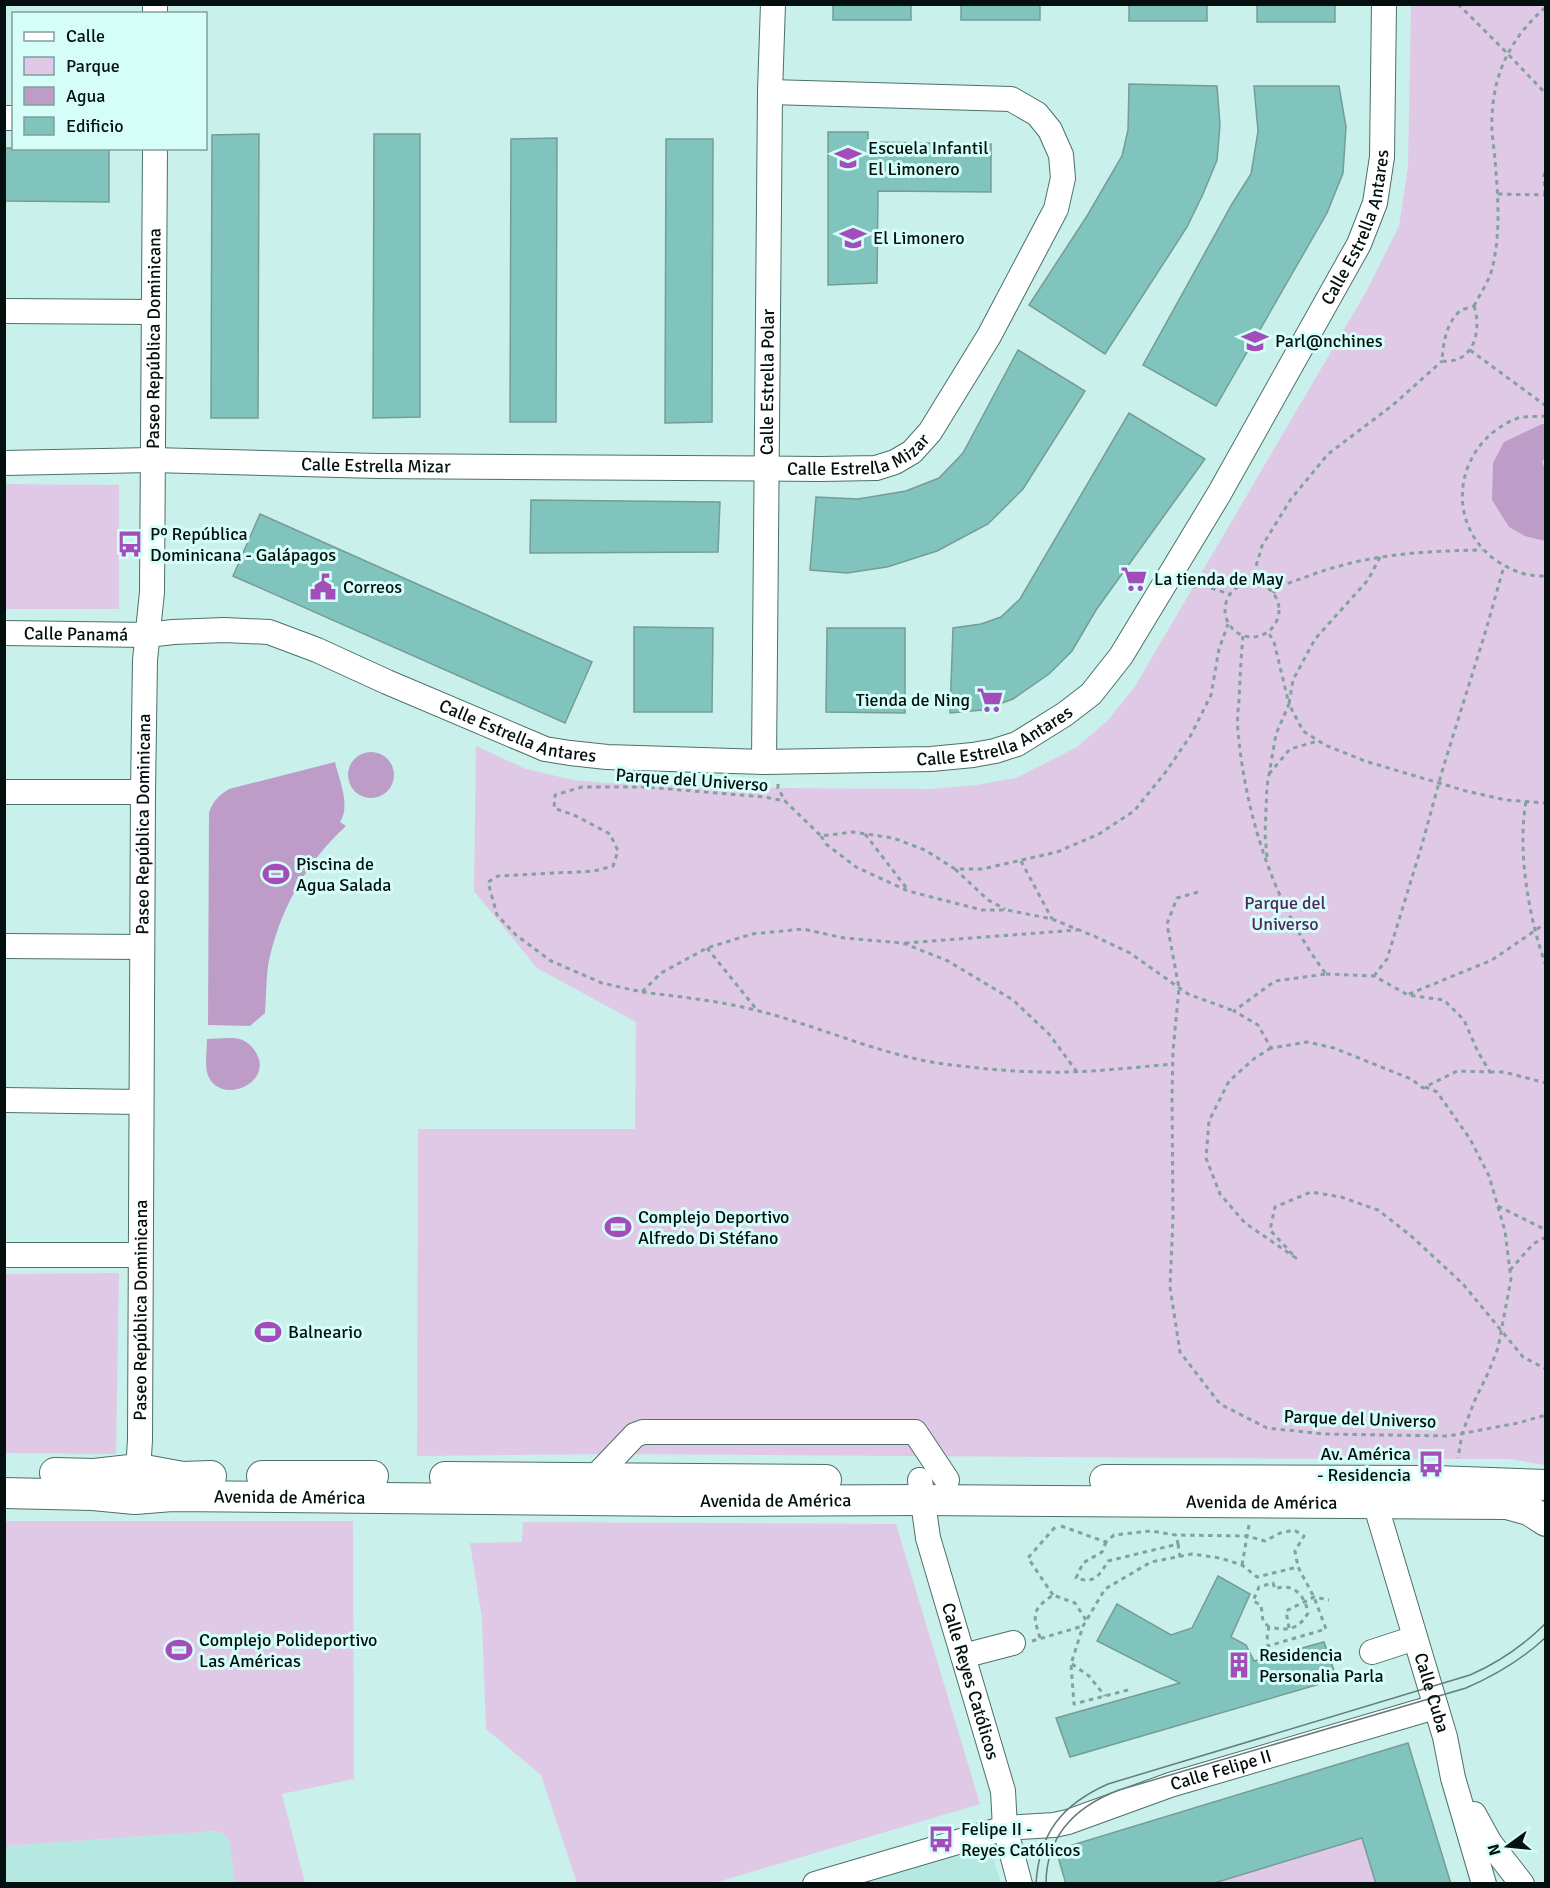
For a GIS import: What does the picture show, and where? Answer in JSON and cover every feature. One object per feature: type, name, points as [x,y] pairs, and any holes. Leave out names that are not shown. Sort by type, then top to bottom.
[{"type":"main road","name":"Avenida de América","points":[[4,1473],[94,1474],[138,1469],[183,1477],[594,1478],[1375,1503],[1507,1504],[1529,1510],[1545,1521]]},
{"type":"main road","name":"Avenida de América","points":[[4,1493],[135,1498],[172,1496],[682,1501],[930,1487],[1435,1481],[1545,1485]]},
{"type":"street","name":"Calle Estrella Polar","points":[[764,762],[770,92],[773,4]]},
{"type":"street","name":"Calle Estrella Antares","points":[[147,635],[225,630],[269,632],[317,650],[545,748],[608,757],[764,762],[931,759],[984,753],[1017,744],[1065,714],[1091,694],[1121,656],[1219,494],[1359,244],[1375,203],[1382,157],[1384,4]]},
{"type":"street","name":"Calle Estrella Mizar","points":[[4,463],[152,460],[341,465],[876,468],[895,462],[912,452],[930,432],[989,336],[1056,209],[1063,178],[1061,155],[1050,130],[1037,114],[1011,99],[770,92]]},
{"type":"street","name":"Paseo República Dominicana","points":[[135,1498],[140,1440],[143,792],[145,660],[152,592],[155,150]]},
{"type":"street","points":[[4,311],[153,312]]},
{"type":"street","name":"Calle Panamá","points":[[4,633],[147,635]]},
{"type":"street","points":[[4,792],[143,792]]},
{"type":"street","points":[[4,946],[142,948]]},
{"type":"street","points":[[4,1100],[140,1102]]},
{"type":"street","points":[[4,1255],[140,1255]]},
{"type":"street","points":[[594,1478],[635,1436],[643,1432],[915,1432],[930,1487]]},
{"type":"street","name":"Calle Reyes Católicos","points":[[930,1487],[928,1538],[1003,1791],[1005,1828],[1020,1884]]},
{"type":"street","name":"Calle Cuba","points":[[1375,1503],[1444,1737],[1453,1778],[1484,1884]]},
{"type":"street","points":[[1372,1652],[1415,1638]]},
{"type":"street","points":[[963,1656],[1022,1642]]},
{"type":"street","name":"Calle Felipe II","points":[[815,1884],[1005,1828],[1068,1822],[1170,1785],[1435,1707]]},
{"type":"street","points":[[1453,1778],[1490,1843],[1522,1884]]},
{"type":"path","points":[[1458,4],[1545,94]]},
{"type":"path","points":[[1251,583],[1262,546],[1291,499],[1328,454],[1393,405],[1442,361],[1443,342],[1450,325],[1461,311],[1474,306],[1492,271],[1498,230],[1498,194],[1492,119],[1497,82],[1507,53],[1519,34],[1545,7]]},
{"type":"path","points":[[1498,194],[1545,196],[1545,170]]},
{"type":"path","points":[[1442,361],[1452,362],[1463,357],[1470,350],[1477,325],[1474,306]]},
{"type":"path","points":[[1470,350],[1545,406]]},
{"type":"path","points":[[1545,416],[1519,418],[1488,435],[1471,458],[1465,471],[1462,498],[1467,526],[1482,550],[1508,569],[1535,576],[1545,576]]},
{"type":"path","points":[[1273,593],[1280,586],[1336,567],[1380,557],[1429,551],[1482,550]]},
{"type":"path","points":[[1267,865],[1265,834],[1267,786],[1276,734],[1289,704],[1293,680],[1316,639],[1368,580],[1380,557]]},
{"type":"path","points":[[1374,976],[1387,959],[1504,566]]},
{"type":"path","points":[[1251,583],[1260,584],[1273,593],[1278,602],[1278,616],[1275,625],[1268,632],[1249,638],[1233,631],[1224,614],[1225,603],[1236,587],[1251,583]]},
{"type":"path","points":[[1194,587],[1202,585],[1230,594]]},
{"type":"path","points":[[955,869],[982,869],[1057,852],[1099,834],[1134,811],[1165,773],[1191,735],[1211,695],[1219,649],[1228,624]]},
{"type":"path","points":[[1268,632],[1274,642],[1289,704],[1303,731],[1318,741],[1365,761],[1466,791],[1506,800],[1545,803]]},
{"type":"path","points":[[1243,636],[1237,730],[1244,778],[1255,823],[1267,865],[1307,950],[1326,974]]},
{"type":"path","points":[[1269,774],[1290,749],[1318,741]]},
{"type":"path","points":[[778,782],[778,788],[785,801]]},
{"type":"path","name":"Parque del Universo","points":[[1007,909],[982,910],[908,891],[856,867],[826,844],[821,836],[785,801],[764,797],[646,787],[582,787],[555,795],[555,808],[610,834],[618,851],[613,866],[594,871],[498,876],[488,882],[497,915],[516,935],[551,961],[602,983],[642,992],[757,1010],[817,1027],[896,1054],[937,1063],[1015,1070],[1077,1072],[1173,1064]]},
{"type":"path","points":[[1526,802],[1522,822],[1523,850],[1528,891],[1545,966]]},
{"type":"path","name":"Parque del Universo","points":[[821,836],[853,832],[893,838],[925,850],[955,869],[988,900],[1007,909],[1052,919],[1130,953],[1188,994],[1234,1011],[1258,1025],[1271,1048]]},
{"type":"path","points":[[865,834],[908,891]]},
{"type":"path","points":[[1021,861],[1052,919]]},
{"type":"path","name":"Parque del Universo","points":[[1198,892],[1177,898],[1167,924],[1179,988],[1173,1064],[1173,1218],[1170,1287],[1180,1352],[1220,1404],[1267,1428],[1324,1434],[1449,1436],[1518,1423],[1545,1415]]},
{"type":"path","points":[[1408,995],[1492,960],[1545,923]]},
{"type":"path","name":"Parque del Universo","points":[[642,992],[661,973],[707,948],[752,934],[803,930],[844,938],[903,943],[1079,930]]},
{"type":"path","name":"Parque del Universo","points":[[903,943],[948,961],[1013,1000],[1050,1034],[1077,1072]]},
{"type":"path","points":[[707,948],[757,1010]]},
{"type":"path","points":[[1234,1011],[1275,981],[1326,974],[1374,976],[1408,995],[1443,1000],[1464,1020],[1490,1072]]},
{"type":"path","name":"Parque del Universo","points":[[1458,1464],[1462,1434],[1495,1356],[1502,1332],[1511,1279],[1505,1231],[1498,1206],[1489,1176],[1470,1138],[1437,1092],[1425,1087],[1423,1089],[1411,1079],[1334,1048],[1307,1042],[1271,1048],[1255,1058],[1229,1081],[1209,1121],[1206,1158],[1220,1194],[1245,1223],[1296,1258],[1270,1230],[1275,1207],[1311,1192],[1341,1197],[1378,1210],[1410,1234],[1463,1284],[1502,1332],[1523,1357],[1545,1369]]},
{"type":"path","points":[[1425,1087],[1457,1071],[1513,1074],[1545,1083]]},
{"type":"path","points":[[1498,1206],[1545,1230]]},
{"type":"path","points":[[1510,1270],[1533,1244],[1545,1237]]},
{"type":"path","points":[[1242,1565],[1250,1521]]},
{"type":"path","points":[[1086,1620],[1075,1603],[1053,1595],[1028,1558],[1057,1524],[1106,1542]]},
{"type":"path","points":[[1178,1544],[1108,1561],[1098,1576],[1087,1581],[1076,1578],[1083,1563],[1102,1552],[1106,1542],[1114,1535],[1151,1531],[1247,1536],[1265,1541],[1280,1533],[1294,1530],[1304,1536],[1295,1551],[1298,1567],[1314,1597],[1326,1629],[1268,1646],[1269,1628]]},
{"type":"path","points":[[1176,1534],[1180,1557]]},
{"type":"path","points":[[1128,1690],[1074,1704],[1071,1664],[1083,1626],[1105,1590],[1151,1562],[1192,1554],[1220,1558],[1242,1565],[1257,1578],[1298,1567]]},
{"type":"path","points":[[1274,1583],[1275,1589],[1283,1587],[1297,1592],[1306,1601],[1308,1613],[1301,1624],[1284,1630],[1269,1628],[1263,1621],[1261,1605],[1253,1601],[1259,1587],[1274,1583]]},
{"type":"path","points":[[1040,1638],[1034,1620],[1038,1605],[1053,1595]]},
{"type":"path","points":[[1289,1628],[1286,1611],[1314,1597],[1329,1600]]},
{"type":"path","points":[[1022,1642],[1083,1626]]},
{"type":"path","points":[[1071,1664],[1089,1676],[1105,1696]]},
{"type":"shaded area","points":[[218,1831],[229,1839],[235,1883],[5,1884],[5,1846]]},
{"type":"shaded area","points":[[985,1832],[1001,1883],[813,1884]]},
{"type":"green space","name":"Parque del Universo","points":[[1411,5],[1545,5],[1545,1465],[1509,1459],[618,1454],[417,1456],[418,1129],[635,1129],[636,1022],[537,968],[474,891],[476,746],[526,769],[573,780],[604,783],[778,788],[932,789],[1016,778],[1077,747],[1108,720],[1134,688],[1366,292],[1399,226],[1408,167]]},
{"type":"green space","points":[[5,484],[119,485],[119,609],[5,609]]},
{"type":"green space","points":[[119,1273],[116,1454],[5,1453],[5,1274]]},
{"type":"green space","name":"Complejo Polideportivo Las Américas","points":[[5,1521],[353,1521],[354,1779],[282,1794],[305,1883],[235,1883],[229,1839],[218,1831],[5,1846]]},
{"type":"green space","points":[[523,1522],[896,1524],[980,1804],[714,1883],[577,1883],[541,1775],[486,1729],[482,1619],[470,1543],[522,1542]]},
{"type":"green space","points":[[1362,1838],[1376,1883],[1211,1884]]},
{"type":"water","points":[[1545,424],[1545,458],[1542,462],[1546,471],[1545,541],[1525,536],[1509,527],[1492,500],[1493,463],[1504,442]]},
{"type":"water","points":[[376,752],[388,758],[393,766],[393,784],[388,792],[380,797],[366,798],[354,792],[349,784],[348,770],[354,758],[362,753]]},
{"type":"water","points":[[335,762],[344,800],[340,822],[346,826],[306,872],[287,908],[268,966],[265,1013],[250,1026],[208,1025],[209,813],[212,805],[229,789]]},
{"type":"water","points":[[236,1038],[251,1046],[260,1063],[258,1073],[252,1082],[232,1090],[221,1089],[213,1083],[206,1068],[207,1039]]},
{"type":"building","points":[[833,4],[911,4],[911,20],[833,20]]},
{"type":"building","points":[[961,4],[1040,4],[1040,20],[961,20]]},
{"type":"building","points":[[1129,4],[1207,4],[1207,21],[1129,21]]},
{"type":"building","points":[[1257,4],[1335,4],[1335,22],[1257,22]]},
{"type":"building","points":[[1129,84],[1217,86],[1220,125],[1217,160],[1187,227],[1105,354],[1029,305],[1087,216],[1122,156],[1128,130]]},
{"type":"building","points":[[1254,86],[1339,86],[1346,127],[1343,173],[1327,213],[1216,406],[1143,365],[1251,174],[1258,131]]},
{"type":"building","name":"El Limonero","points":[[828,132],[868,132],[868,142],[991,144],[991,192],[878,191],[877,283],[828,285]]},
{"type":"building","points":[[259,134],[258,418],[211,418],[212,135]]},
{"type":"building","points":[[374,134],[420,134],[420,417],[373,418]]},
{"type":"building","points":[[557,138],[556,422],[510,422],[511,139]]},
{"type":"building","points":[[666,139],[713,139],[712,422],[665,423]]},
{"type":"building","points":[[4,148],[12,148],[12,150],[109,150],[109,202],[4,201]]},
{"type":"building","points":[[1018,350],[1085,391],[1023,489],[988,524],[937,551],[887,567],[847,573],[810,570],[816,497],[858,499],[906,491],[939,478],[963,453]]},
{"type":"building","points":[[1129,413],[1205,459],[1096,610],[1072,651],[1049,674],[1013,699],[983,710],[950,713],[953,628],[981,624],[1001,617],[1020,599]]},
{"type":"building","points":[[531,500],[720,502],[718,552],[530,553]]},
{"type":"building","points":[[260,514],[592,662],[565,723],[233,576]]},
{"type":"building","points":[[634,627],[713,628],[712,712],[634,712]]},
{"type":"building","points":[[827,628],[905,628],[905,713],[826,712]]},
{"type":"building","name":"Residencia Personalia Parla","points":[[1218,1576],[1250,1594],[1231,1637],[1246,1645],[1254,1661],[1324,1642],[1337,1679],[1070,1757],[1056,1718],[1180,1683],[1097,1641],[1117,1604],[1171,1635],[1192,1628]]},
{"type":"building","points":[[1408,1743],[1451,1884],[1376,1884],[1362,1838],[1211,1884],[1066,1884],[1056,1850]]},
{"type":"tram line","points":[[1036,1884],[1042,1849],[1048,1835],[1066,1811],[1092,1792],[1108,1784],[1470,1675],[1511,1653],[1546,1623]]},
{"type":"tram line","points":[[1046,1884],[1047,1867],[1058,1837],[1077,1814],[1104,1797],[1119,1790],[1466,1688],[1508,1666],[1546,1637]]},
{"type":"place","name":"Escuela Infantil El Limonero","points":[[848,158]]},
{"type":"place","name":"El Limonero","points":[[853,238]]},
{"type":"place","name":"Parl@nchines","points":[[1255,341]]},
{"type":"place","name":"Pº República Dominicana - Galápagos","points":[[130,544]]},
{"type":"place","name":"La tienda de May","points":[[1134,579]]},
{"type":"place","name":"Correos","points":[[323,587]]},
{"type":"place","name":"Tienda de Ning","points":[[990,700]]},
{"type":"place","name":"Piscina de Agua Salada","points":[[276,874]]},
{"type":"place","name":"Complejo Deportivo Alfredo Di Stéfano","points":[[618,1227]]},
{"type":"place","name":"Balneario","points":[[268,1332]]},
{"type":"place","name":"Av. América - Residencia","points":[[1431,1464]]},
{"type":"place","name":"Complejo Polideportivo Las Américas","points":[[179,1650]]},
{"type":"place","name":"Residencia Personalia Parla","points":[[1239,1665]]},
{"type":"place","name":"Felipe II - Reyes Católicos","points":[[941,1839]]}]
